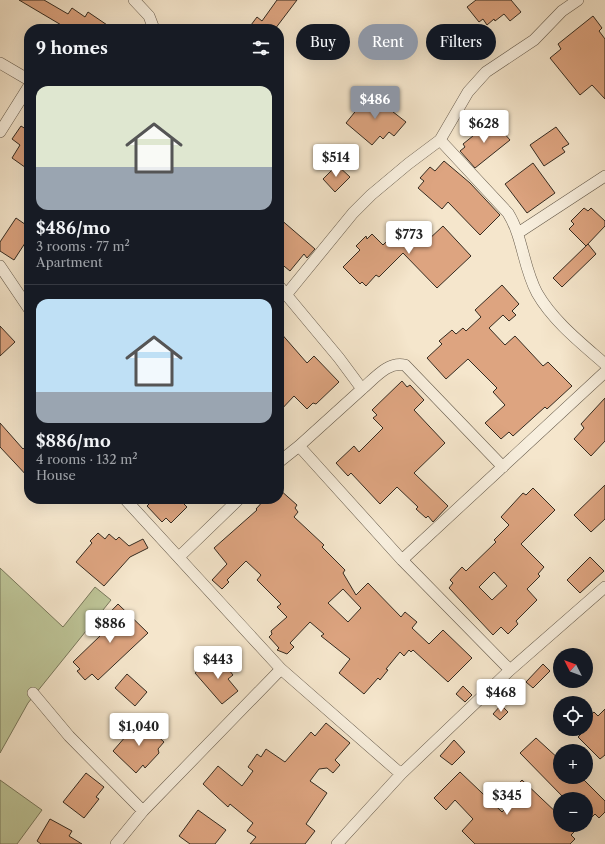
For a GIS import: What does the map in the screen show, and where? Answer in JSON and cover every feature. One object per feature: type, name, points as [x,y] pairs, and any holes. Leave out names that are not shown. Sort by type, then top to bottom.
[{"type":"street","points":[[134,0],[149,16],[152,24]]},
{"type":"street","points":[[284,290],[367,199],[408,164],[440,140],[468,92],[486,72],[534,40],[562,12],[578,0]]},
{"type":"street","points":[[0,63],[24,77]]},
{"type":"street","points":[[0,132],[24,94]]},
{"type":"street","points":[[440,140],[508,213],[518,233],[522,254],[537,293],[559,321],[605,364]]},
{"type":"street","points":[[518,233],[605,176]]},
{"type":"street","points":[[0,266],[24,302]]},
{"type":"street","points":[[284,292],[339,358],[362,389]]},
{"type":"street","points":[[284,458],[390,365],[397,363],[405,365],[503,467]]},
{"type":"street","points":[[402,560],[605,372]]},
{"type":"street","points":[[299,446],[402,560],[510,670]]},
{"type":"street","points":[[130,504],[281,669],[401,774]]},
{"type":"street","points":[[179,557],[234,504]]},
{"type":"street","points":[[337,844],[401,774],[510,670],[605,587]]},
{"type":"street","points":[[116,844],[143,811],[281,669]]},
{"type":"street","points":[[33,693],[69,736],[143,811]]},
{"type":"green space","points":[[0,568],[63,627],[95,587],[111,600],[28,703],[0,753]]},
{"type":"green space","points":[[0,780],[42,810],[17,844],[0,844]]},
{"type":"building","points":[[19,0],[44,0],[68,14],[72,8],[85,17],[88,12],[106,24],[60,24]]},
{"type":"building","points":[[277,0],[297,0],[279,24],[252,24],[257,17],[262,21]]},
{"type":"building","points":[[476,0],[511,0],[521,12],[510,21],[504,14],[495,21],[494,19],[486,24],[483,19],[479,22],[467,7]]},
{"type":"building","points":[[593,16],[602,28],[599,31],[605,39],[605,99],[592,85],[580,95],[550,58],[561,49],[558,44]]},
{"type":"building","points":[[371,92],[380,100],[382,97],[391,105],[388,108],[406,122],[394,136],[389,132],[383,139],[380,136],[372,145],[346,123]]},
{"type":"building","points":[[489,123],[493,127],[496,124],[510,140],[475,168],[460,151],[465,147],[463,144]]},
{"type":"building","points":[[21,126],[24,128],[24,166],[12,158],[20,145],[12,139]]},
{"type":"building","points":[[556,127],[569,144],[562,148],[565,152],[544,166],[530,145]]},
{"type":"building","points":[[444,161],[470,183],[500,215],[480,235],[448,202],[442,209],[418,188],[424,181],[420,178],[430,167],[435,171]]},
{"type":"building","points":[[533,163],[555,193],[527,213],[505,184]]},
{"type":"building","points":[[337,165],[350,177],[335,192],[323,179]]},
{"type":"building","points":[[584,208],[588,211],[591,208],[605,221],[605,226],[586,246],[569,229],[574,224],[571,221]]},
{"type":"building","points":[[16,218],[24,224],[24,245],[14,260],[0,251],[0,242]]},
{"type":"building","points":[[284,222],[315,249],[307,258],[304,254],[290,271],[284,266]]},
{"type":"building","points":[[408,224],[427,241],[443,226],[471,256],[437,288],[403,253],[379,277],[376,275],[366,286],[362,282],[360,284],[343,267],[360,250],[356,246],[366,236],[367,239],[372,234],[383,245],[401,227],[403,229]]},
{"type":"building","points":[[588,244],[596,254],[562,287],[553,278]]},
{"type":"building","points":[[502,285],[519,304],[512,311],[516,315],[509,321],[503,315],[489,328],[505,345],[515,336],[543,366],[548,362],[572,386],[547,409],[545,407],[513,436],[509,432],[501,439],[485,423],[505,405],[493,392],[497,388],[468,359],[446,379],[427,358],[442,344],[439,341],[452,330],[456,334],[463,328],[466,331],[481,317],[475,310]]},
{"type":"building","points":[[0,326],[15,342],[0,356]]},
{"type":"building","points":[[284,337],[307,363],[314,356],[339,382],[316,404],[313,403],[307,409],[294,396],[284,407]]},
{"type":"building","points":[[402,381],[407,387],[410,385],[424,400],[414,410],[445,443],[414,473],[448,506],[433,522],[428,516],[426,518],[416,509],[418,507],[397,487],[380,504],[351,473],[348,476],[336,463],[354,446],[359,452],[383,428],[373,418],[377,415],[372,410]]},
{"type":"building","points":[[605,398],[605,441],[591,456],[574,439],[584,428],[581,424]]},
{"type":"building","points":[[0,423],[23,449],[24,448],[24,473],[0,447]]},
{"type":"building","points":[[605,485],[605,519],[591,532],[574,515]]},
{"type":"building","points":[[533,488],[555,510],[521,544],[544,567],[538,574],[540,576],[527,589],[537,600],[516,621],[518,624],[508,634],[501,627],[493,635],[449,588],[453,583],[450,580],[462,567],[466,571],[496,542],[494,540],[509,525],[501,517],[523,493],[526,495]],"holes":[[[494,572],[507,586],[492,600],[479,587]]]},
{"type":"building","points":[[284,493],[297,505],[295,508],[298,512],[294,517],[324,545],[322,547],[345,570],[343,573],[356,595],[368,583],[401,617],[405,612],[417,622],[412,628],[429,644],[443,630],[472,658],[448,682],[413,650],[411,652],[409,650],[404,656],[400,652],[386,669],[388,670],[380,680],[378,678],[364,694],[339,673],[350,659],[321,636],[324,634],[310,622],[290,643],[294,647],[287,654],[277,650],[279,648],[269,637],[272,634],[271,631],[287,617],[277,607],[281,604],[257,580],[261,575],[246,561],[227,580],[229,582],[222,589],[212,580],[227,564],[214,548],[257,510],[256,509],[260,504],[284,504]],"holes":[[[343,589],[361,608],[348,622],[328,603]]]},
{"type":"building","points":[[149,504],[184,504],[187,507],[171,523],[166,518],[162,522],[147,506]]},
{"type":"building","points":[[98,533],[105,539],[109,534],[116,540],[119,537],[129,546],[143,539],[148,548],[130,557],[104,586],[76,562],[92,543],[90,541]]},
{"type":"building","points":[[590,557],[604,571],[580,593],[567,580]]},
{"type":"building","points":[[118,604],[148,633],[98,680],[92,674],[85,680],[77,671],[80,669],[73,662],[101,635],[94,629]]},
{"type":"building","points":[[212,659],[216,664],[221,660],[233,675],[228,679],[238,691],[222,704],[195,673]]},
{"type":"building","points":[[543,664],[550,671],[533,688],[526,682]]},
{"type":"building","points":[[127,674],[147,692],[135,706],[115,688]]},
{"type":"building","points":[[463,686],[472,695],[465,702],[456,694]]},
{"type":"building","points":[[501,705],[508,712],[500,720],[493,714]]},
{"type":"building","points":[[605,709],[605,755],[600,759],[593,752],[593,744],[585,744],[578,737],[593,736],[593,713],[594,712],[598,716]]},
{"type":"building","points":[[140,720],[164,742],[158,749],[159,753],[145,768],[143,765],[136,773],[113,751]]},
{"type":"building","points":[[326,723],[350,743],[335,760],[340,765],[333,773],[327,768],[319,769],[310,781],[327,793],[306,824],[315,831],[305,844],[250,844],[256,837],[247,831],[253,823],[230,804],[228,807],[203,784],[218,766],[242,786],[253,771],[248,767],[257,754],[261,757],[266,749],[285,762],[311,732],[315,736]]},
{"type":"building","points":[[536,738],[553,754],[553,784],[588,784],[605,801],[605,812],[599,818],[595,814],[593,816],[593,792],[558,792],[520,753]]},
{"type":"building","points":[[454,740],[465,752],[452,765],[440,756]]},
{"type":"building","points":[[460,772],[502,812],[519,795],[513,789],[522,780],[553,809],[553,832],[574,832],[571,835],[575,839],[570,844],[475,844],[462,831],[473,819],[455,800],[446,810],[434,798]]},
{"type":"building","points":[[86,773],[104,787],[96,797],[99,799],[84,818],[63,802]]},
{"type":"building","points":[[198,810],[226,830],[215,844],[190,844],[179,836]]},
{"type":"building","points":[[50,819],[72,831],[69,836],[82,844],[41,844],[37,841]]}]
